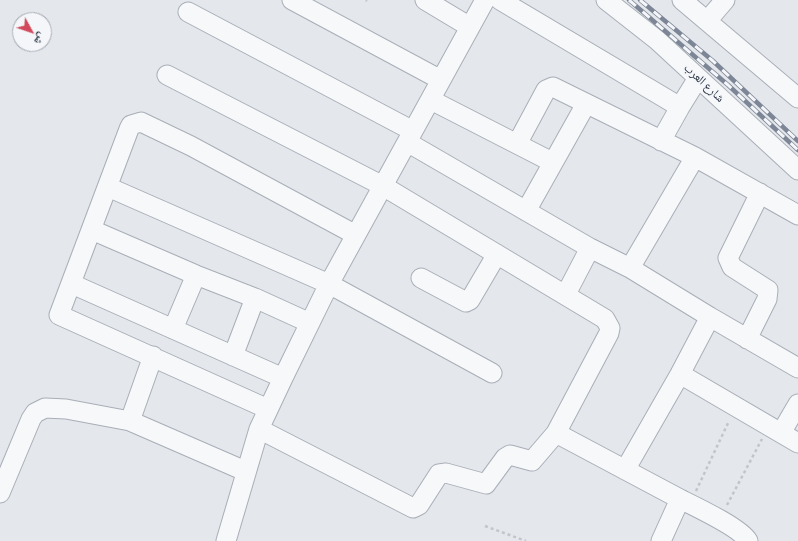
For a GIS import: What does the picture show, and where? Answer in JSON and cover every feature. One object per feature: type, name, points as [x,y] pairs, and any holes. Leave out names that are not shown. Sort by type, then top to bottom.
[{"type":"street","points":[[292,0],[441,80]]},
{"type":"street","points":[[425,0],[470,27]]},
{"type":"street","points":[[226,541],[245,471],[260,429],[282,378],[329,284],[485,0]]},
{"type":"street","points":[[500,0],[680,106]]},
{"type":"street","name":"شارع العرب","points":[[606,0],[657,40],[798,170]]},
{"type":"street","points":[[682,0],[798,98]]},
{"type":"street","points":[[707,21],[725,0]]},
{"type":"street","points":[[188,12],[410,136],[526,211],[590,248],[630,268],[798,368]]},
{"type":"street","points":[[166,75],[383,186],[566,294],[605,319],[610,328],[609,333],[556,433],[532,461],[510,455],[505,458],[486,484],[442,472],[436,478],[419,505],[413,508],[260,429]]},
{"type":"street","points":[[660,141],[698,78]]},
{"type":"street","points":[[517,144],[548,88],[553,87],[694,157],[798,214]]},
{"type":"street","points":[[431,100],[552,162]]},
{"type":"street","points":[[526,211],[552,162],[586,104]]},
{"type":"street","points":[[268,409],[153,356],[61,317],[59,314],[72,284],[131,125],[141,122],[191,146],[356,235]]},
{"type":"street","points":[[630,268],[694,157]]},
{"type":"street","points":[[108,187],[329,284],[492,373]]},
{"type":"street","points":[[747,339],[767,299],[768,290],[732,267],[728,258],[760,193]]},
{"type":"street","points":[[92,230],[196,275],[255,298],[310,323]]},
{"type":"street","points":[[566,294],[590,248]]},
{"type":"street","points":[[421,278],[466,302],[470,300],[497,254]]},
{"type":"street","points":[[173,329],[196,275]]},
{"type":"street","points":[[72,284],[282,378]]},
{"type":"street","points":[[233,356],[255,298]]},
{"type":"street","points":[[625,470],[680,374],[710,317]]},
{"type":"street","points":[[130,421],[153,356]]},
{"type":"street","points":[[680,374],[798,443]]},
{"type":"street","points":[[775,430],[798,404]]},
{"type":"street","points":[[0,492],[31,419],[41,409],[66,409],[130,421],[245,471]]},
{"type":"street","points":[[556,433],[719,520],[745,536],[748,541]]},
{"type":"street","points":[[661,541],[685,502]]},
{"type":"path","points":[[685,502],[736,406]]},
{"type":"path","points":[[719,520],[775,430]]},
{"type":"path","points":[[486,526],[526,541]]},
{"type":"railway","points":[[629,0],[728,85],[798,150]]},
{"type":"railway","points":[[640,0],[713,61],[798,141]]}]
